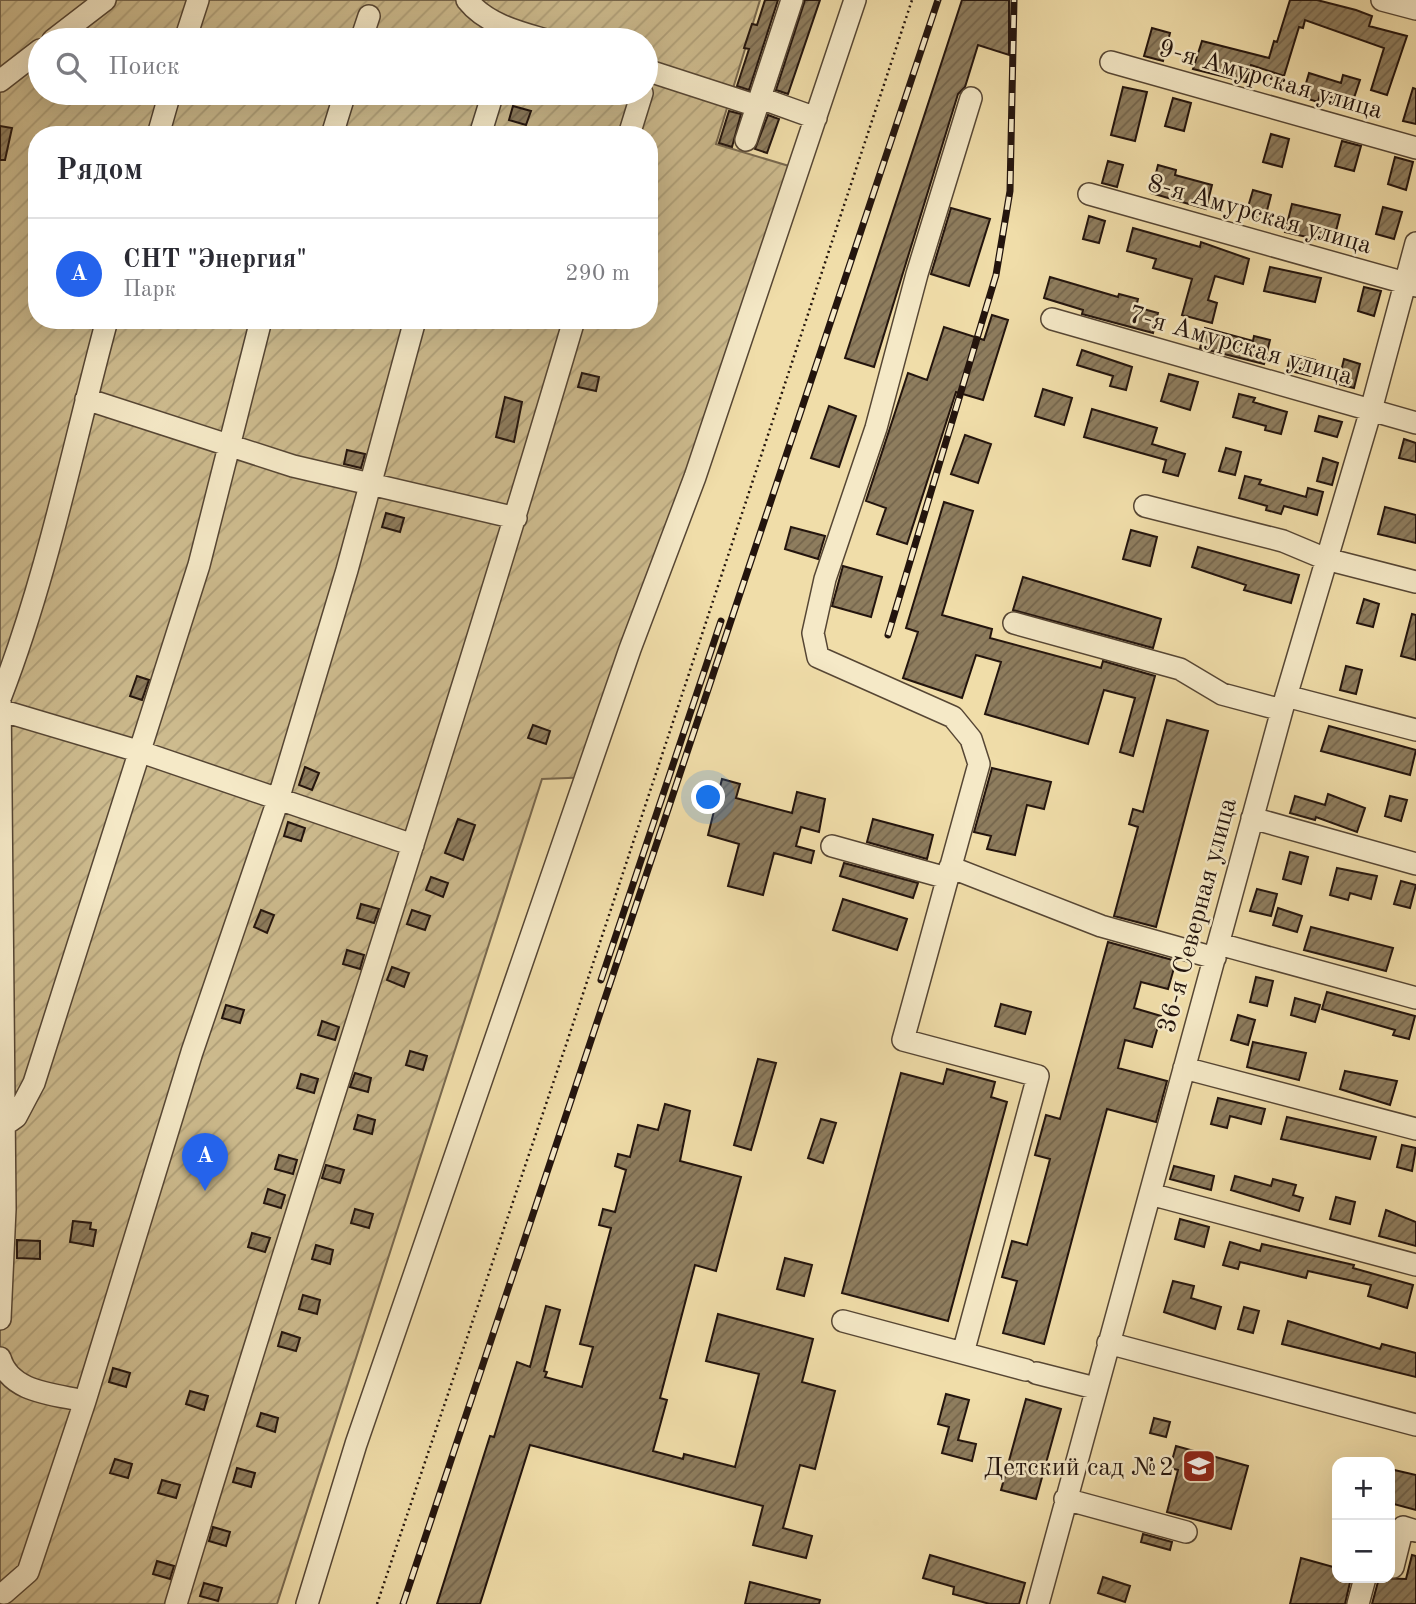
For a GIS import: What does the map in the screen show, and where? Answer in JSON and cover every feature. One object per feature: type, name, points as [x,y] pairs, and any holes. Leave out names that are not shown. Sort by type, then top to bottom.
[{"type":"street","points":[[69,28],[105,0]]},
{"type":"street","points":[[189,28],[198,0]]},
{"type":"street","points":[[467,0],[501,28]]},
{"type":"street","points":[[746,140],[792,0]]},
{"type":"street","points":[[307,1604],[356,1444],[571,825],[629,649],[695,477],[855,0]]},
{"type":"street","points":[[1382,0],[1416,9]]},
{"type":"street","points":[[365,28],[369,16]]},
{"type":"street","points":[[0,81],[28,59]]},
{"type":"street","name":"9-я Амурская улица","points":[[1111,62],[1416,148]]},
{"type":"street","points":[[658,77],[816,118]]},
{"type":"street","points":[[963,1353],[1038,1076],[903,1040],[979,764],[971,740],[953,717],[818,657],[813,632],[825,579],[876,428],[916,274],[971,98]]},
{"type":"street","points":[[161,126],[167,105]]},
{"type":"street","points":[[335,126],[341,105]]},
{"type":"street","points":[[483,126],[489,105]]},
{"type":"street","points":[[632,126],[638,105]]},
{"type":"street","name":"8-я Амурская улица","points":[[1088,194],[1411,284]]},
{"type":"street","name":"36-я Северная улица","points":[[1038,1604],[1284,703],[1411,284],[1416,243]]},
{"type":"street","name":"7-я Амурская улица","points":[[1052,319],[1416,422]]},
{"type":"street","points":[[0,1319],[5,1209],[1,1026],[1,702],[40,581],[105,329]]},
{"type":"street","points":[[2,1127],[16,1117],[34,1083],[141,752],[200,565],[259,329]]},
{"type":"street","points":[[3,1591],[28,1572],[85,1401],[192,1052],[278,800],[371,483],[413,329]]},
{"type":"street","points":[[176,1604],[312,1157],[516,518],[571,329]]},
{"type":"street","points":[[86,399],[293,466],[516,518]]},
{"type":"street","points":[[1145,506],[1283,541],[1326,559],[1416,582]]},
{"type":"street","points":[[1014,623],[1180,669],[1222,694],[1284,703],[1416,730]]},
{"type":"street","points":[[1,702],[413,845]]},
{"type":"street","points":[[1252,818],[1416,863]]},
{"type":"street","points":[[832,846],[949,872],[1101,926],[1416,998]]},
{"type":"street","points":[[1184,1068],[1416,1129]]},
{"type":"street","points":[[1150,1194],[1416,1265]]},
{"type":"street","points":[[843,1321],[1095,1388]]},
{"type":"street","points":[[1108,1343],[1416,1425]]},
{"type":"street","points":[[0,1358],[12,1379],[29,1388],[85,1401]]},
{"type":"street","points":[[1065,1499],[1186,1532]]},
{"type":"street","points":[[1395,1559],[1403,1527],[1416,1531]]},
{"type":"street","points":[[1359,1604],[1364,1583]]},
{"type":"path","points":[[377,1604],[567,1042],[912,0]]},
{"type":"shaded area","points":[[0,0],[760,0],[716,144],[789,166],[594,777],[542,779],[277,1604],[0,1604]]},
{"type":"building","points":[[765,0],[778,0],[749,90],[737,86],[749,49],[744,48],[752,24],[757,25]]},
{"type":"building","points":[[805,0],[820,0],[788,94],[776,90]]},
{"type":"building","points":[[962,0],[1009,0],[1009,55],[978,45],[965,87],[958,94],[874,367],[845,358]]},
{"type":"building","points":[[1290,0],[1317,0],[1356,10],[1372,16],[1369,26],[1407,36],[1387,95],[1371,90],[1384,48],[1305,20],[1303,28],[1299,27],[1284,76],[1251,65],[1246,82],[1193,69],[1202,41],[1269,58]]},
{"type":"building","points":[[1152,28],[1170,33],[1163,61],[1144,56]]},
{"type":"building","points":[[1309,73],[1341,83],[1343,75],[1360,80],[1352,104],[1320,94],[1318,102],[1302,97]]},
{"type":"building","points":[[1123,87],[1147,92],[1135,141],[1111,135]]},
{"type":"building","points":[[1413,88],[1416,89],[1416,124],[1403,121]]},
{"type":"building","points":[[1173,98],[1191,103],[1184,131],[1165,126]]},
{"type":"building","points":[[513,106],[531,111],[526,125],[509,120]]},
{"type":"building","points":[[729,111],[741,114],[732,147],[719,143]]},
{"type":"building","points":[[768,115],[779,119],[767,153],[755,149]]},
{"type":"building","points":[[0,126],[12,128],[5,160],[0,160]]},
{"type":"building","points":[[1271,134],[1289,139],[1282,167],[1263,162]]},
{"type":"building","points":[[1342,141],[1361,146],[1354,171],[1335,166]]},
{"type":"building","points":[[1395,157],[1413,162],[1406,190],[1388,184]]},
{"type":"building","points":[[1108,161],[1123,165],[1117,187],[1102,183]]},
{"type":"building","points":[[1158,165],[1176,170],[1175,175],[1212,185],[1206,209],[1151,193]]},
{"type":"building","points":[[1253,190],[1271,195],[1264,222],[1245,217]]},
{"type":"building","points":[[1292,204],[1340,215],[1333,243],[1285,232]]},
{"type":"building","points":[[1383,207],[1402,212],[1394,239],[1376,234]]},
{"type":"building","points":[[951,208],[990,219],[969,286],[931,274]]},
{"type":"building","points":[[1089,216],[1105,221],[1099,243],[1083,239]]},
{"type":"building","points":[[1133,228],[1200,247],[1201,242],[1249,259],[1243,284],[1215,276],[1208,300],[1217,303],[1212,323],[1182,315],[1192,279],[1153,268],[1156,259],[1127,251]]},
{"type":"building","points":[[1270,267],[1321,278],[1315,302],[1264,291]]},
{"type":"building","points":[[1050,277],[1118,297],[1119,294],[1138,299],[1136,307],[1158,313],[1153,333],[1082,314],[1083,310],[1044,298]]},
{"type":"building","points":[[1364,287],[1381,291],[1374,316],[1358,311]]},
{"type":"building","points":[[992,315],[1008,320],[983,400],[956,392],[907,544],[877,534],[886,508],[866,501],[908,373],[927,380],[944,327],[984,340]]},
{"type":"building","points":[[1205,328],[1253,341],[1254,336],[1270,340],[1264,364],[1200,348]]},
{"type":"building","points":[[1082,350],[1132,367],[1126,390],[1110,386],[1113,376],[1077,365]]},
{"type":"building","points":[[1291,354],[1315,360],[1311,376],[1287,370]]},
{"type":"building","points":[[1344,359],[1360,364],[1354,388],[1338,384]]},
{"type":"building","points":[[582,373],[599,377],[596,391],[578,387]]},
{"type":"building","points":[[1169,374],[1198,382],[1190,410],[1161,401]]},
{"type":"building","points":[[1043,389],[1072,398],[1064,425],[1035,416]]},
{"type":"building","points":[[1239,394],[1255,398],[1253,402],[1287,412],[1281,434],[1265,430],[1266,426],[1233,417]]},
{"type":"building","points":[[505,397],[522,402],[514,442],[496,437]]},
{"type":"building","points":[[829,406],[856,416],[839,467],[811,458]]},
{"type":"building","points":[[1092,409],[1157,428],[1152,444],[1185,454],[1178,476],[1163,472],[1166,460],[1084,437]]},
{"type":"building","points":[[1319,416],[1342,422],[1337,437],[1315,431]]},
{"type":"building","points":[[965,435],[991,444],[978,483],[951,474]]},
{"type":"building","points":[[1404,439],[1416,443],[1416,462],[1399,458]]},
{"type":"building","points":[[1226,448],[1241,452],[1235,475],[1219,471]]},
{"type":"building","points":[[347,450],[365,454],[361,468],[344,464]]},
{"type":"building","points":[[1323,458],[1338,463],[1332,485],[1317,481]]},
{"type":"building","points":[[1245,476],[1261,480],[1259,484],[1306,497],[1308,488],[1323,492],[1317,515],[1284,506],[1281,514],[1266,510],[1267,506],[1239,498]]},
{"type":"building","points":[[944,502],[973,511],[942,615],[992,629],[990,638],[1101,668],[1103,661],[1155,676],[1133,756],[1120,752],[1135,698],[1104,690],[1088,744],[985,714],[1001,662],[976,655],[962,698],[903,678],[918,632],[906,628]]},
{"type":"building","points":[[1385,507],[1416,515],[1416,543],[1378,534]]},
{"type":"building","points":[[386,513],[404,518],[400,532],[382,527]]},
{"type":"building","points":[[791,527],[825,536],[818,559],[785,549]]},
{"type":"building","points":[[1131,530],[1157,537],[1150,566],[1123,559]]},
{"type":"building","points":[[1198,547],[1299,575],[1291,603],[1244,590],[1246,585],[1192,567]]},
{"type":"building","points":[[843,566],[882,577],[871,617],[832,606]]},
{"type":"building","points":[[1023,577],[1161,619],[1153,648],[1013,610]]},
{"type":"building","points":[[1364,599],[1379,604],[1373,627],[1357,623]]},
{"type":"building","points":[[1412,614],[1416,615],[1416,660],[1401,656]]},
{"type":"building","points":[[1346,666],[1362,670],[1356,694],[1340,690]]},
{"type":"building","points":[[137,676],[149,680],[142,700],[130,696]]},
{"type":"building","points":[[1167,720],[1208,731],[1156,927],[1114,916],[1138,827],[1129,824],[1133,809],[1143,812]]},
{"type":"building","points":[[533,725],[550,731],[546,744],[528,738]]},
{"type":"building","points":[[1329,726],[1416,750],[1410,775],[1321,751]]},
{"type":"building","points":[[305,767],[319,773],[312,790],[299,785]]},
{"type":"building","points":[[992,768],[1051,782],[1044,809],[1027,805],[1015,855],[987,849],[991,836],[974,832]]},
{"type":"building","points":[[722,779],[740,784],[736,798],[792,813],[797,792],[825,799],[819,832],[801,827],[796,846],[814,851],[811,863],[774,853],[763,895],[728,886],[739,844],[708,835]]},
{"type":"building","points":[[1328,794],[1365,808],[1357,832],[1316,817],[1315,820],[1290,813],[1295,796],[1325,805]]},
{"type":"building","points":[[1390,796],[1407,800],[1401,821],[1385,816]]},
{"type":"building","points":[[458,819],[475,825],[463,860],[445,853]]},
{"type":"building","points":[[873,819],[933,835],[927,859],[867,842]]},
{"type":"building","points":[[288,822],[305,828],[301,841],[284,836]]},
{"type":"building","points":[[1290,852],[1308,857],[1301,884],[1283,879]]},
{"type":"building","points":[[844,863],[918,883],[913,898],[840,876]]},
{"type":"building","points":[[1337,868],[1377,876],[1371,899],[1350,893],[1348,900],[1330,895]]},
{"type":"building","points":[[431,877],[448,883],[443,897],[426,890]]},
{"type":"building","points":[[1401,881],[1416,885],[1410,908],[1394,904]]},
{"type":"building","points":[[1257,889],[1277,894],[1271,916],[1250,911]]},
{"type":"building","points":[[843,899],[907,919],[897,950],[833,930]]},
{"type":"building","points":[[361,904],[379,909],[374,923],[357,918]]},
{"type":"building","points":[[1278,908],[1302,916],[1297,932],[1273,925]]},
{"type":"building","points":[[261,910],[274,915],[267,933],[254,927]]},
{"type":"building","points":[[412,910],[430,916],[425,930],[407,924]]},
{"type":"building","points":[[1311,927],[1393,948],[1386,971],[1304,950]]},
{"type":"building","points":[[1108,942],[1176,961],[1168,989],[1141,982],[1134,1008],[1161,1016],[1152,1047],[1125,1040],[1118,1068],[1167,1081],[1156,1122],[1107,1109],[1044,1344],[1003,1333],[1017,1281],[1002,1277],[1012,1241],[1027,1245],[1050,1159],[1035,1155],[1046,1115],[1060,1119]]},
{"type":"building","points":[[347,950],[364,955],[360,969],[343,964]]},
{"type":"building","points":[[392,967],[409,973],[404,987],[387,980]]},
{"type":"building","points":[[1256,977],[1273,981],[1267,1006],[1250,1002]]},
{"type":"building","points":[[1327,992],[1415,1016],[1409,1039],[1393,1035],[1395,1030],[1322,1009]]},
{"type":"building","points":[[1295,998],[1320,1005],[1315,1022],[1291,1015]]},
{"type":"building","points":[[1001,1004],[1031,1012],[1025,1034],[995,1026]]},
{"type":"building","points":[[226,1005],[244,1010],[240,1023],[222,1018]]},
{"type":"building","points":[[1238,1015],[1255,1020],[1248,1045],[1231,1040]]},
{"type":"building","points":[[322,1021],[339,1027],[335,1040],[318,1035]]},
{"type":"building","points":[[1253,1042],[1306,1053],[1299,1080],[1247,1067]]},
{"type":"building","points":[[410,1051],[427,1056],[423,1070],[406,1065]]},
{"type":"building","points":[[758,1059],[776,1063],[751,1150],[734,1145]]},
{"type":"building","points":[[947,1069],[995,1082],[991,1097],[1007,1102],[948,1321],[842,1293],[901,1073],[943,1084]]},
{"type":"building","points":[[1345,1071],[1397,1081],[1390,1105],[1340,1089]]},
{"type":"building","points":[[355,1073],[371,1078],[368,1092],[350,1087]]},
{"type":"building","points":[[301,1074],[318,1079],[314,1093],[297,1088]]},
{"type":"building","points":[[1218,1098],[1265,1109],[1261,1124],[1230,1116],[1227,1128],[1211,1124]]},
{"type":"building","points":[[665,1104],[690,1111],[680,1161],[741,1177],[716,1271],[695,1265],[660,1398],[667,1400],[653,1451],[683,1459],[684,1454],[735,1467],[759,1374],[706,1361],[718,1314],[813,1339],[802,1382],[835,1391],[815,1469],[800,1465],[783,1528],[812,1536],[806,1558],[753,1545],[763,1506],[530,1445],[480,1604],[437,1604],[490,1436],[494,1437],[517,1362],[530,1367],[546,1306],[560,1310],[544,1371],[547,1372],[545,1377],[582,1387],[593,1347],[580,1344],[611,1228],[599,1225],[603,1209],[615,1212],[626,1170],[615,1166],[618,1154],[630,1157],[638,1125],[658,1130]]},
{"type":"building","points":[[358,1115],[375,1120],[372,1134],[354,1129]]},
{"type":"building","points":[[1287,1117],[1376,1137],[1370,1159],[1281,1139]]},
{"type":"building","points":[[821,1119],[836,1123],[823,1163],[808,1158]]},
{"type":"building","points":[[1402,1145],[1416,1148],[1412,1171],[1397,1167]]},
{"type":"building","points":[[279,1155],[297,1160],[293,1174],[275,1169]]},
{"type":"building","points":[[326,1165],[344,1170],[340,1183],[322,1178]]},
{"type":"building","points":[[1174,1166],[1214,1176],[1211,1190],[1170,1179]]},
{"type":"building","points":[[1235,1176],[1271,1186],[1273,1179],[1296,1185],[1293,1195],[1303,1198],[1299,1211],[1231,1190]]},
{"type":"building","points":[[268,1189],[285,1195],[281,1208],[264,1203]]},
{"type":"building","points":[[1336,1197],[1355,1202],[1350,1224],[1330,1219]]},
{"type":"building","points":[[355,1209],[373,1214],[369,1228],[351,1223]]},
{"type":"building","points":[[1386,1210],[1416,1222],[1416,1246],[1379,1236]]},
{"type":"building","points":[[1180,1219],[1209,1227],[1204,1247],[1175,1239]]},
{"type":"building","points":[[73,1221],[91,1223],[90,1229],[96,1230],[93,1246],[70,1242]]},
{"type":"building","points":[[252,1233],[270,1238],[265,1252],[248,1247]]},
{"type":"building","points":[[17,1240],[40,1241],[40,1259],[17,1258]]},
{"type":"building","points":[[1230,1242],[1260,1251],[1262,1244],[1354,1265],[1353,1268],[1413,1285],[1407,1308],[1368,1296],[1371,1285],[1308,1271],[1306,1278],[1240,1262],[1238,1269],[1223,1265]]},
{"type":"building","points":[[316,1245],[333,1250],[330,1264],[312,1259]]},
{"type":"building","points":[[785,1258],[812,1265],[804,1296],[777,1289]]},
{"type":"building","points":[[1173,1281],[1194,1286],[1191,1298],[1221,1307],[1215,1329],[1164,1312]]},
{"type":"building","points":[[303,1295],[320,1300],[317,1314],[299,1309]]},
{"type":"building","points":[[1244,1307],[1259,1311],[1253,1333],[1238,1329]]},
{"type":"building","points":[[1288,1321],[1380,1349],[1382,1344],[1416,1353],[1416,1377],[1282,1344]]},
{"type":"building","points":[[282,1332],[300,1338],[296,1351],[278,1346]]},
{"type":"building","points":[[113,1368],[130,1373],[126,1387],[109,1382]]},
{"type":"building","points":[[190,1391],[208,1396],[204,1410],[186,1404]]},
{"type":"building","points":[[946,1394],[969,1400],[958,1440],[976,1444],[972,1461],[942,1453],[949,1427],[938,1424]]},
{"type":"building","points":[[1026,1399],[1061,1409],[1036,1499],[1001,1490]]},
{"type":"building","points":[[261,1413],[278,1418],[275,1432],[257,1426]]},
{"type":"building","points":[[1154,1418],[1170,1422],[1166,1437],[1150,1433]]},
{"type":"building","points":[[1176,1446],[1248,1466],[1231,1529],[1167,1512],[1178,1470],[1170,1468]]},
{"type":"building","points":[[115,1459],[132,1464],[128,1478],[110,1473]]},
{"type":"building","points":[[237,1468],[255,1473],[251,1487],[233,1482]]},
{"type":"building","points":[[1395,1470],[1416,1475],[1416,1510],[1395,1504]]},
{"type":"building","points":[[162,1480],[180,1485],[176,1498],[158,1493]]},
{"type":"building","points":[[213,1527],[230,1532],[226,1546],[209,1541]]},
{"type":"building","points":[[1143,1534],[1172,1542],[1170,1550],[1141,1542]]},
{"type":"building","points":[[930,1555],[1025,1583],[1019,1604],[990,1604],[953,1594],[954,1587],[923,1578]]},
{"type":"building","points":[[1412,1555],[1416,1556],[1416,1604],[1372,1604],[1378,1583],[1395,1583],[1395,1579],[1406,1579]]},
{"type":"building","points":[[1301,1558],[1332,1567],[1332,1583],[1350,1583],[1345,1604],[1290,1604]]},
{"type":"building","points":[[157,1561],[174,1566],[170,1579],[153,1574]]},
{"type":"building","points":[[1103,1577],[1130,1586],[1125,1602],[1098,1593]]},
{"type":"building","points":[[750,1582],[820,1600],[819,1604],[745,1604]]},
{"type":"building","points":[[204,1583],[222,1588],[218,1601],[200,1596]]},
{"type":"railway","points":[[403,1604],[938,0]]},
{"type":"railway","points":[[888,635],[996,275],[1010,191],[1014,0]]},
{"type":"railway","points":[[601,980],[721,621]]},
{"type":"place","name":"СНТ \"Энергия\"","points":[[205,1191]]},
{"type":"place","name":"Детский сад №2","points":[[1199,1466]]}]
